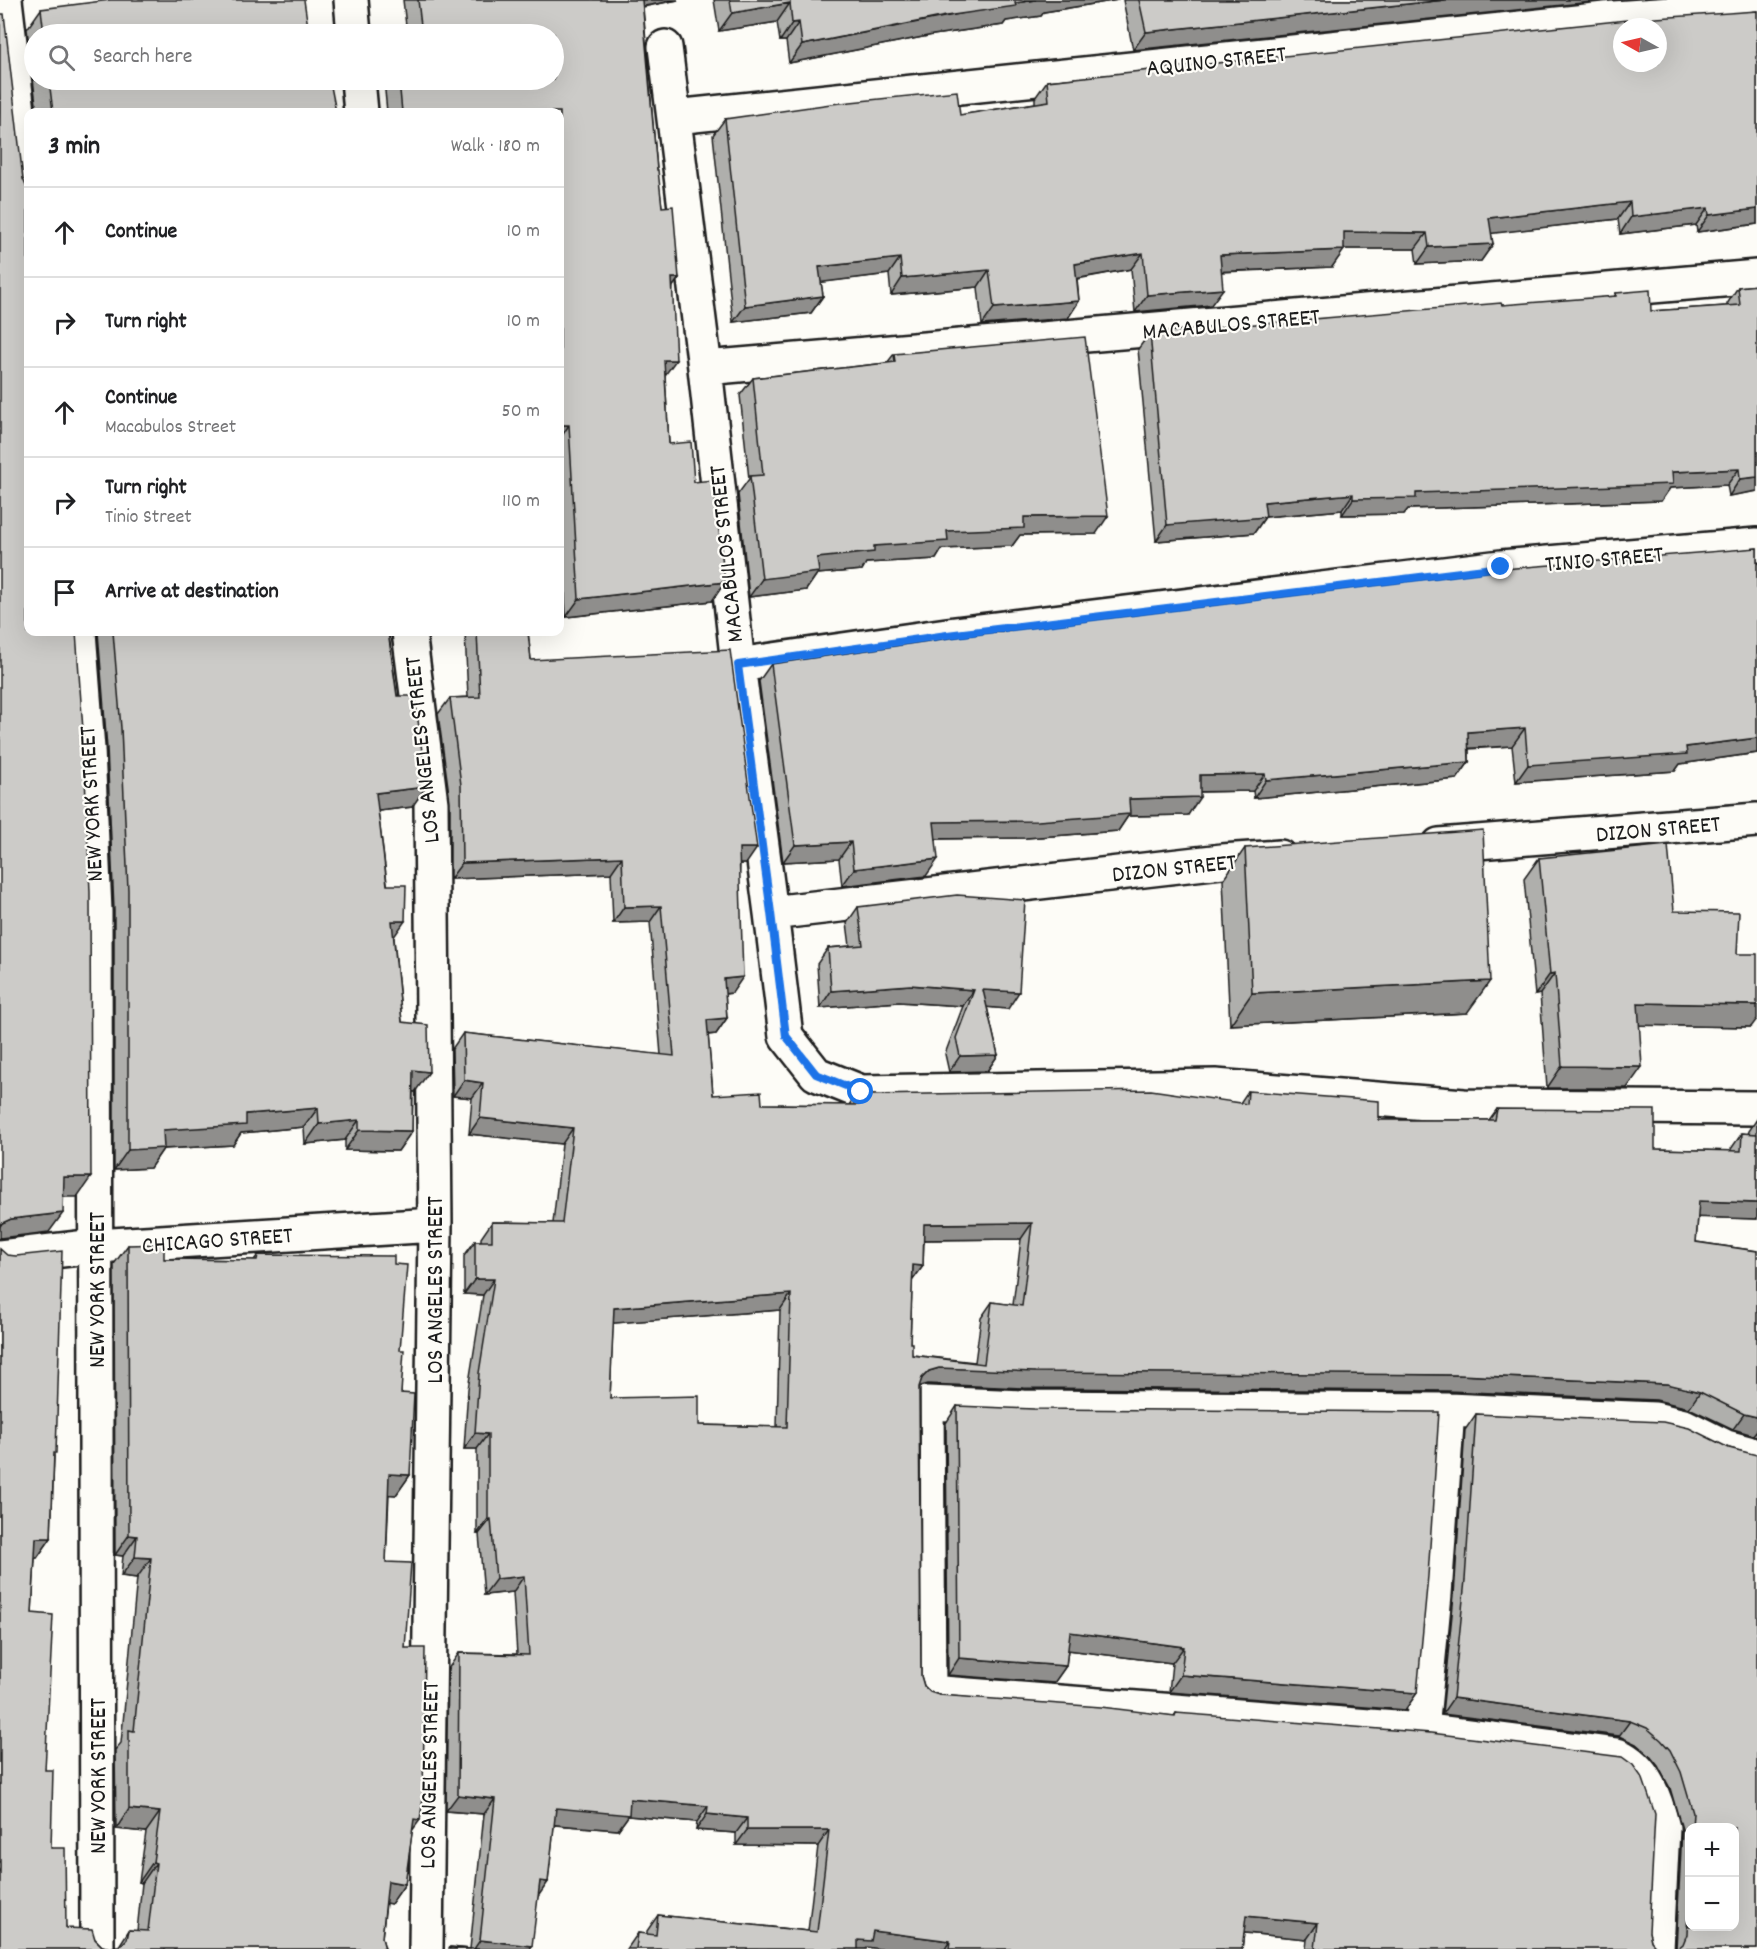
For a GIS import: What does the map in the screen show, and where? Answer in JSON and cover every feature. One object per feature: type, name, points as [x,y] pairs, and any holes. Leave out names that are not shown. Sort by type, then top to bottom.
[{"type":"street","points":[[5,0],[24,163]]},
{"type":"street","points":[[351,0],[353,24]]},
{"type":"street","name":"AQUINO STREET","points":[[675,117],[1602,20],[1757,8]]},
{"type":"street","name":"MACABULOS STREET","points":[[665,47],[779,990],[786,1036],[816,1074],[861,1092],[1215,1086],[1464,1106],[1757,1108]]},
{"type":"street","points":[[359,90],[361,108]]},
{"type":"street","name":"MACABULOS STREET","points":[[705,368],[1757,277]]},
{"type":"street","name":"TINIO STREET","points":[[738,665],[947,635],[1501,567],[1757,545]]},
{"type":"street","name":"NEW YORK STREET","points":[[79,636],[88,748],[95,911],[97,1949]]},
{"type":"street","name":"LOS ANGELES STREET","points":[[410,636],[431,803],[435,1225],[426,1949]]},
{"type":"street","name":"DIZON STREET","points":[[1413,848],[1757,820]]},
{"type":"street","name":"DIZON STREET","points":[[771,913],[1222,861],[1306,855]]},
{"type":"street","name":"CHICAGO STREET","points":[[0,1257],[96,1246],[435,1225]]},
{"type":"street","points":[[1657,1949],[1663,1828],[1659,1812],[1641,1771],[1629,1760],[1617,1755],[1422,1730],[929,1692],[927,1403],[1023,1407],[1448,1410],[1655,1419],[1684,1426],[1726,1447],[1748,1453]]},
{"type":"street","points":[[1422,1730],[1435,1594],[1448,1410]]},
{"type":"building","points":[[110,0],[304,0],[308,24],[43,24],[41,9]]},
{"type":"building","points":[[418,0],[642,0],[657,170],[662,207],[673,206],[679,278],[672,278],[676,360],[664,360],[669,444],[691,442],[694,482],[713,480],[725,582],[579,599],[569,425],[564,425],[564,108],[402,108],[400,90],[564,90],[564,24],[421,24]]},
{"type":"building","points":[[730,0],[1036,0],[1015,3],[1016,6],[946,16],[802,45],[799,22],[792,23],[790,3],[732,13]]},
{"type":"building","points":[[1139,0],[1445,0],[1146,32]]},
{"type":"building","points":[[1757,11],[1757,209],[1709,215],[1708,208],[1631,217],[1630,202],[1489,218],[1493,244],[1429,247],[1427,233],[1344,232],[1344,250],[1220,255],[1223,289],[1147,295],[1143,253],[1075,264],[1079,301],[994,308],[989,270],[902,278],[900,258],[819,267],[823,296],[745,306],[725,119],[831,104],[957,91],[960,115],[1049,101],[1047,81],[1613,21],[1613,72],[1667,72],[1667,18],[1656,18]]},
{"type":"building","points":[[0,14],[4,14],[24,181],[24,636],[76,636],[90,892],[91,1177],[64,1177],[63,1213],[11,1219],[0,1226]]},
{"type":"building","points":[[50,90],[332,90],[335,108],[52,108]]},
{"type":"building","points":[[1757,285],[1757,477],[1740,479],[1739,469],[1672,472],[1673,484],[1416,493],[1416,498],[1353,499],[1353,494],[1264,502],[1266,517],[1167,525],[1150,333],[1501,303],[1502,305],[1616,296],[1616,293],[1650,290],[1651,311],[1740,305],[1738,287]]},
{"type":"building","points":[[1085,337],[1108,516],[1024,517],[1024,528],[947,531],[948,541],[874,546],[874,552],[817,558],[819,572],[762,579],[750,476],[763,475],[753,378],[895,362],[894,354]]},
{"type":"building","points":[[1757,548],[1757,738],[1686,747],[1687,754],[1528,765],[1525,728],[1468,732],[1469,762],[1266,780],[1265,774],[1200,775],[1200,797],[1129,799],[1130,814],[1038,821],[934,822],[938,859],[854,869],[851,842],[795,845],[771,664],[962,636],[1515,568]]},
{"type":"building","points":[[113,636],[389,636],[397,696],[415,696],[426,784],[426,787],[376,793],[387,885],[406,885],[405,921],[392,921],[402,1022],[428,1025],[429,1072],[413,1070],[412,1131],[359,1130],[359,1120],[319,1124],[318,1108],[246,1114],[246,1125],[163,1130],[164,1148],[128,1150],[128,890],[121,728]]},
{"type":"building","points":[[477,636],[528,636],[531,660],[730,650],[757,848],[739,848],[743,977],[724,979],[727,1018],[707,1020],[713,1095],[761,1092],[762,1104],[859,1105],[859,1091],[872,1095],[1151,1090],[1247,1104],[1248,1091],[1379,1101],[1379,1120],[1495,1120],[1497,1109],[1655,1110],[1655,1149],[1741,1151],[1742,1133],[1757,1134],[1757,1203],[1699,1201],[1696,1242],[1757,1251],[1757,1417],[1744,1414],[1700,1392],[1667,1384],[1459,1375],[1035,1372],[939,1368],[929,1371],[922,1378],[919,1387],[921,1676],[924,1686],[930,1692],[939,1695],[1101,1707],[1175,1716],[1176,1713],[1431,1733],[1622,1757],[1633,1765],[1643,1779],[1655,1814],[1649,1932],[1651,1941],[1658,1949],[1315,1949],[1318,1923],[1246,1916],[1242,1949],[949,1949],[950,1941],[873,1931],[871,1941],[858,1940],[858,1949],[636,1949],[638,1933],[656,1935],[658,1915],[817,1932],[829,1830],[747,1830],[747,1818],[707,1814],[708,1806],[630,1799],[629,1815],[556,1808],[548,1882],[540,1881],[532,1946],[480,1940],[495,1799],[458,1795],[459,1653],[529,1655],[524,1576],[496,1579],[491,1519],[488,1519],[488,1434],[475,1433],[479,1373],[494,1279],[475,1279],[475,1241],[492,1241],[492,1222],[562,1223],[573,1128],[480,1118],[483,1083],[464,1080],[463,1033],[674,1056],[661,906],[624,907],[622,857],[462,863],[461,785],[450,698],[480,697]],"holes":[[[1032,1223],[1022,1306],[992,1302],[984,1364],[912,1355],[912,1343],[910,1343],[913,1265],[923,1266],[924,1224]],[[791,1294],[787,1427],[699,1425],[699,1396],[610,1398],[614,1308]]]},
{"type":"building","points":[[1483,830],[1490,981],[1252,993],[1245,848]]},
{"type":"building","points":[[1668,845],[1674,911],[1739,912],[1737,954],[1757,954],[1757,1005],[1638,1003],[1642,1067],[1562,1066],[1555,973],[1550,974],[1539,858]]},
{"type":"building","points":[[957,895],[1025,900],[1019,992],[983,990],[998,1055],[960,1056],[956,1038],[974,990],[910,985],[831,991],[828,948],[863,945],[858,907]]},
{"type":"building","points":[[164,1244],[164,1259],[257,1260],[258,1255],[394,1256],[394,1264],[407,1265],[400,1350],[404,1350],[401,1393],[414,1394],[410,1475],[389,1474],[386,1562],[411,1563],[405,1648],[425,1648],[423,1798],[420,1820],[414,1819],[405,1884],[388,1881],[382,1938],[385,1949],[0,1949],[0,1249],[7,1255],[16,1256],[62,1251],[51,1538],[36,1538],[32,1613],[53,1615],[45,1770],[53,1770],[51,1848],[65,1848],[66,1928],[92,1929],[95,1939],[102,1946],[110,1948],[121,1945],[127,1939],[129,1930],[148,1931],[156,1863],[153,1862],[160,1812],[129,1809],[129,1730],[134,1731],[151,1558],[135,1557],[137,1536],[129,1535],[128,1245]]},
{"type":"building","points":[[957,1406],[1034,1409],[1439,1412],[1428,1576],[1417,1693],[1181,1675],[1184,1647],[1070,1632],[1066,1666],[959,1658]]},
{"type":"building","points":[[1476,1414],[1663,1422],[1689,1428],[1729,1448],[1757,1455],[1757,1949],[1677,1949],[1683,1944],[1687,1931],[1739,1931],[1739,1823],[1692,1823],[1693,1813],[1681,1772],[1670,1750],[1647,1728],[1630,1721],[1453,1698],[1465,1580]]},
{"type":"route","points":[[861,1092],[816,1074],[786,1036],[738,665],[947,635],[1501,567]]}]
